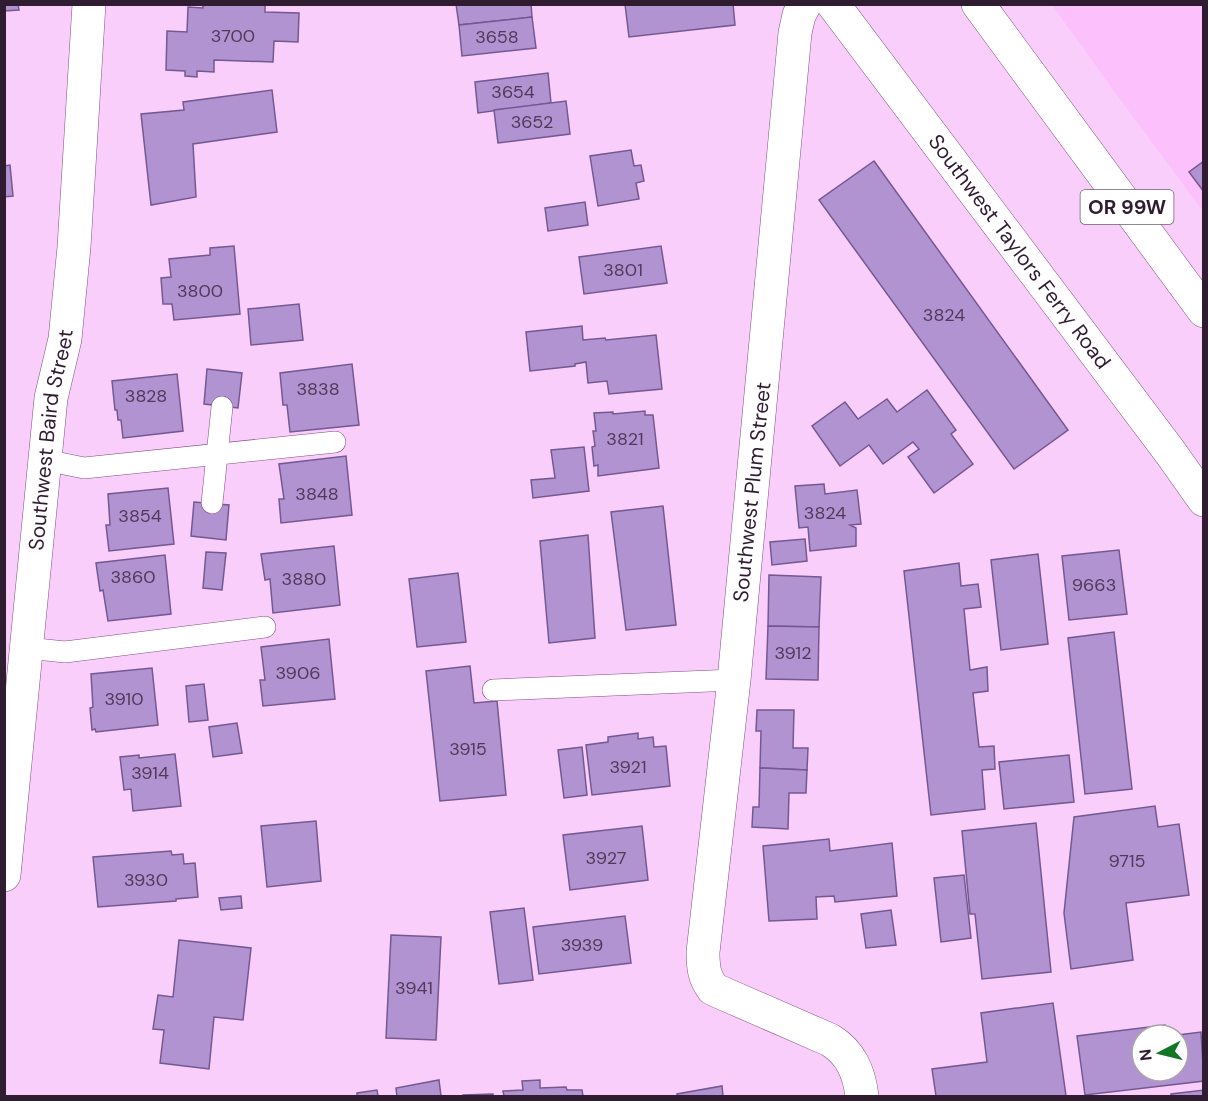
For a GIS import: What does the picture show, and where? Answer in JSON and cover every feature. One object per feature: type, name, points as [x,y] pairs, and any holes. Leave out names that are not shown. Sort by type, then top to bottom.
[{"type":"street","name":"Southwest Baird Street","points":[[4,875],[51,398],[65,339],[73,258],[89,4]]},
{"type":"street","name":"Southwest Plum Street","points":[[805,4],[799,15],[795,33],[734,680],[703,968],[713,989],[830,1040],[848,1054],[857,1071],[862,1096]]},
{"type":"street","name":"Southwest Taylors Ferry Road","points":[[833,4],[1170,452],[1203,500]]},
{"type":"street","name":"OR 99W","points":[[978,4],[1203,311]]},
{"type":"lane","points":[[212,503],[222,407]]},
{"type":"lane","points":[[45,460],[84,468],[335,442]]},
{"type":"lane","points":[[27,648],[65,652],[265,627]]},
{"type":"lane","points":[[494,690],[734,680]]},
{"type":"shaded area","points":[[1052,5],[1203,5],[1203,211],[1125,106]]},
{"type":"building","points":[[4,4],[18,4],[19,10],[4,11]]},
{"type":"building","points":[[203,4],[265,4],[265,12],[299,13],[298,42],[274,41],[273,62],[214,60],[214,72],[197,71],[197,77],[185,76],[185,71],[166,70],[167,31],[187,32],[188,7],[203,8]]},
{"type":"building","points":[[456,4],[531,4],[532,17],[459,25]]},
{"type":"building","points":[[625,4],[733,4],[735,25],[629,37]]},
{"type":"building","points":[[532,17],[536,48],[462,56],[459,25]]},
{"type":"building","points":[[548,73],[551,103],[478,113],[475,82]]},
{"type":"building","points":[[272,90],[277,132],[193,144],[196,197],[151,205],[141,114],[184,110],[183,102]]},
{"type":"building","points":[[566,101],[570,134],[498,143],[494,110]]},
{"type":"building","points":[[631,150],[634,166],[641,165],[644,181],[636,183],[639,199],[598,206],[590,156]]},
{"type":"building","points":[[874,161],[1068,430],[1014,469],[819,200]]},
{"type":"building","points":[[1204,161],[1204,192],[1189,172]]},
{"type":"building","points":[[10,165],[13,196],[4,197],[4,166]]},
{"type":"building","points":[[585,202],[588,225],[548,231],[545,208]]},
{"type":"building","points":[[234,246],[240,314],[174,320],[172,304],[163,304],[161,278],[171,277],[169,259],[210,255],[210,248]]},
{"type":"building","points":[[661,246],[667,283],[584,294],[579,257]]},
{"type":"building","points":[[299,304],[303,340],[251,345],[248,309]]},
{"type":"building","points":[[582,326],[583,340],[656,335],[662,389],[609,394],[607,381],[588,383],[586,362],[575,364],[575,366],[530,371],[526,332]]},
{"type":"building","points":[[352,364],[359,425],[290,432],[287,405],[283,405],[280,373]]},
{"type":"building","points":[[207,369],[242,373],[238,408],[204,404]]},
{"type":"building","points":[[177,374],[183,431],[123,438],[121,420],[118,420],[117,410],[115,410],[112,381]]},
{"type":"building","points":[[927,390],[956,430],[951,434],[973,464],[934,493],[908,457],[919,449],[913,442],[883,464],[869,445],[840,466],[812,426],[845,402],[858,419],[887,399],[897,412]]},
{"type":"building","points":[[645,411],[645,415],[653,415],[659,468],[598,476],[598,465],[594,466],[592,447],[595,446],[593,431],[596,431],[594,413]]},
{"type":"building","points":[[584,447],[589,491],[533,498],[531,480],[555,478],[551,450]]},
{"type":"building","points":[[346,456],[352,515],[281,523],[279,499],[284,499],[279,464]]},
{"type":"building","points":[[824,484],[825,494],[857,490],[861,524],[850,525],[856,528],[856,546],[810,551],[808,527],[799,528],[795,486]]},
{"type":"building","points":[[168,488],[174,544],[109,551],[106,525],[110,525],[108,494]]},
{"type":"building","points":[[194,502],[229,505],[226,540],[191,536]]},
{"type":"building","points":[[663,506],[676,625],[626,630],[611,512]]},
{"type":"building","points":[[588,535],[595,638],[549,643],[540,541]]},
{"type":"building","points":[[805,539],[807,561],[772,565],[770,542]]},
{"type":"building","points":[[334,546],[340,605],[273,613],[270,579],[265,580],[261,554]]},
{"type":"building","points":[[1119,550],[1127,614],[1069,620],[1062,556]]},
{"type":"building","points":[[206,552],[226,553],[222,590],[203,588]]},
{"type":"building","points":[[1038,554],[1048,644],[1001,650],[991,560]]},
{"type":"building","points":[[165,555],[171,614],[108,621],[96,563]]},
{"type":"building","points":[[959,563],[961,586],[978,584],[981,607],[964,609],[970,670],[987,667],[988,691],[973,693],[979,747],[994,746],[995,769],[982,770],[985,809],[931,815],[904,571]]},
{"type":"building","points":[[458,573],[466,642],[417,647],[409,579]]},
{"type":"building","points":[[769,575],[821,577],[819,627],[768,626]]},
{"type":"building","points":[[768,626],[819,627],[818,680],[766,679]]},
{"type":"building","points":[[1114,632],[1132,789],[1085,794],[1068,638]]},
{"type":"building","points":[[329,639],[335,699],[263,706],[260,680],[265,680],[261,647]]},
{"type":"building","points":[[470,666],[474,703],[497,701],[506,795],[440,801],[426,671]]},
{"type":"building","points":[[152,668],[158,725],[96,732],[95,729],[92,730],[91,674]]},
{"type":"building","points":[[204,684],[208,720],[189,722],[186,686]]},
{"type":"building","points":[[757,710],[794,710],[793,748],[808,748],[807,770],[760,768],[761,731],[756,731]]},
{"type":"building","points":[[237,723],[242,753],[213,757],[209,727]]},
{"type":"building","points":[[638,733],[638,739],[653,737],[654,747],[666,746],[670,786],[592,795],[586,745],[608,742],[608,737]]},
{"type":"building","points":[[582,747],[587,795],[564,798],[558,750]]},
{"type":"building","points":[[175,754],[181,806],[133,811],[131,789],[124,790],[120,757],[139,755],[139,758]]},
{"type":"building","points":[[1069,755],[1074,802],[1004,809],[999,762]]},
{"type":"building","points":[[760,768],[807,770],[806,793],[789,793],[788,829],[752,827],[753,807],[759,807]]},
{"type":"building","points":[[1155,806],[1158,827],[1179,824],[1189,895],[1126,903],[1133,960],[1071,969],[1064,913],[1074,817]]},
{"type":"building","points":[[316,821],[321,881],[267,887],[261,826]]},
{"type":"building","points":[[1036,823],[1051,972],[982,979],[975,914],[970,914],[962,831]]},
{"type":"building","points":[[642,826],[648,880],[570,890],[563,835]]},
{"type":"building","points":[[829,839],[830,851],[892,843],[897,896],[835,902],[834,896],[816,897],[817,919],[769,921],[763,846]]},
{"type":"building","points":[[171,851],[172,855],[183,854],[184,864],[195,863],[198,897],[98,907],[93,857]]},
{"type":"building","points":[[964,875],[971,938],[941,942],[934,878]]},
{"type":"building","points":[[241,896],[242,908],[221,910],[219,898]]},
{"type":"building","points":[[524,908],[533,980],[499,984],[490,912]]},
{"type":"building","points":[[891,910],[896,945],[866,948],[861,914]]},
{"type":"building","points":[[625,916],[631,963],[539,974],[533,927]]},
{"type":"building","points":[[391,935],[441,937],[436,1040],[386,1038]]},
{"type":"building","points":[[179,940],[251,948],[243,1020],[214,1017],[209,1069],[160,1063],[164,1030],[153,1029],[158,995],[173,997]]},
{"type":"building","points":[[1053,1003],[1066,1096],[936,1096],[932,1069],[987,1062],[981,1013]]},
{"type":"building","points":[[1130,1029],[1130,1083],[1187,1083],[1085,1095],[1077,1036]]},
{"type":"building","points":[[1201,1032],[1204,1081],[1190,1083],[1190,1033]]},
{"type":"building","points":[[439,1080],[441,1096],[397,1096],[396,1088]]},
{"type":"building","points":[[540,1080],[540,1088],[566,1087],[567,1090],[582,1090],[583,1096],[504,1096],[503,1091],[523,1090],[522,1081]]},
{"type":"building","points":[[722,1086],[723,1096],[677,1096],[677,1094]]},
{"type":"building","points":[[377,1090],[378,1096],[357,1096],[357,1093]]},
{"type":"building","points":[[1204,1090],[1204,1096],[1171,1096],[1171,1094]]},
{"type":"building","points":[[493,1094],[493,1096],[463,1096],[463,1095]]}]
